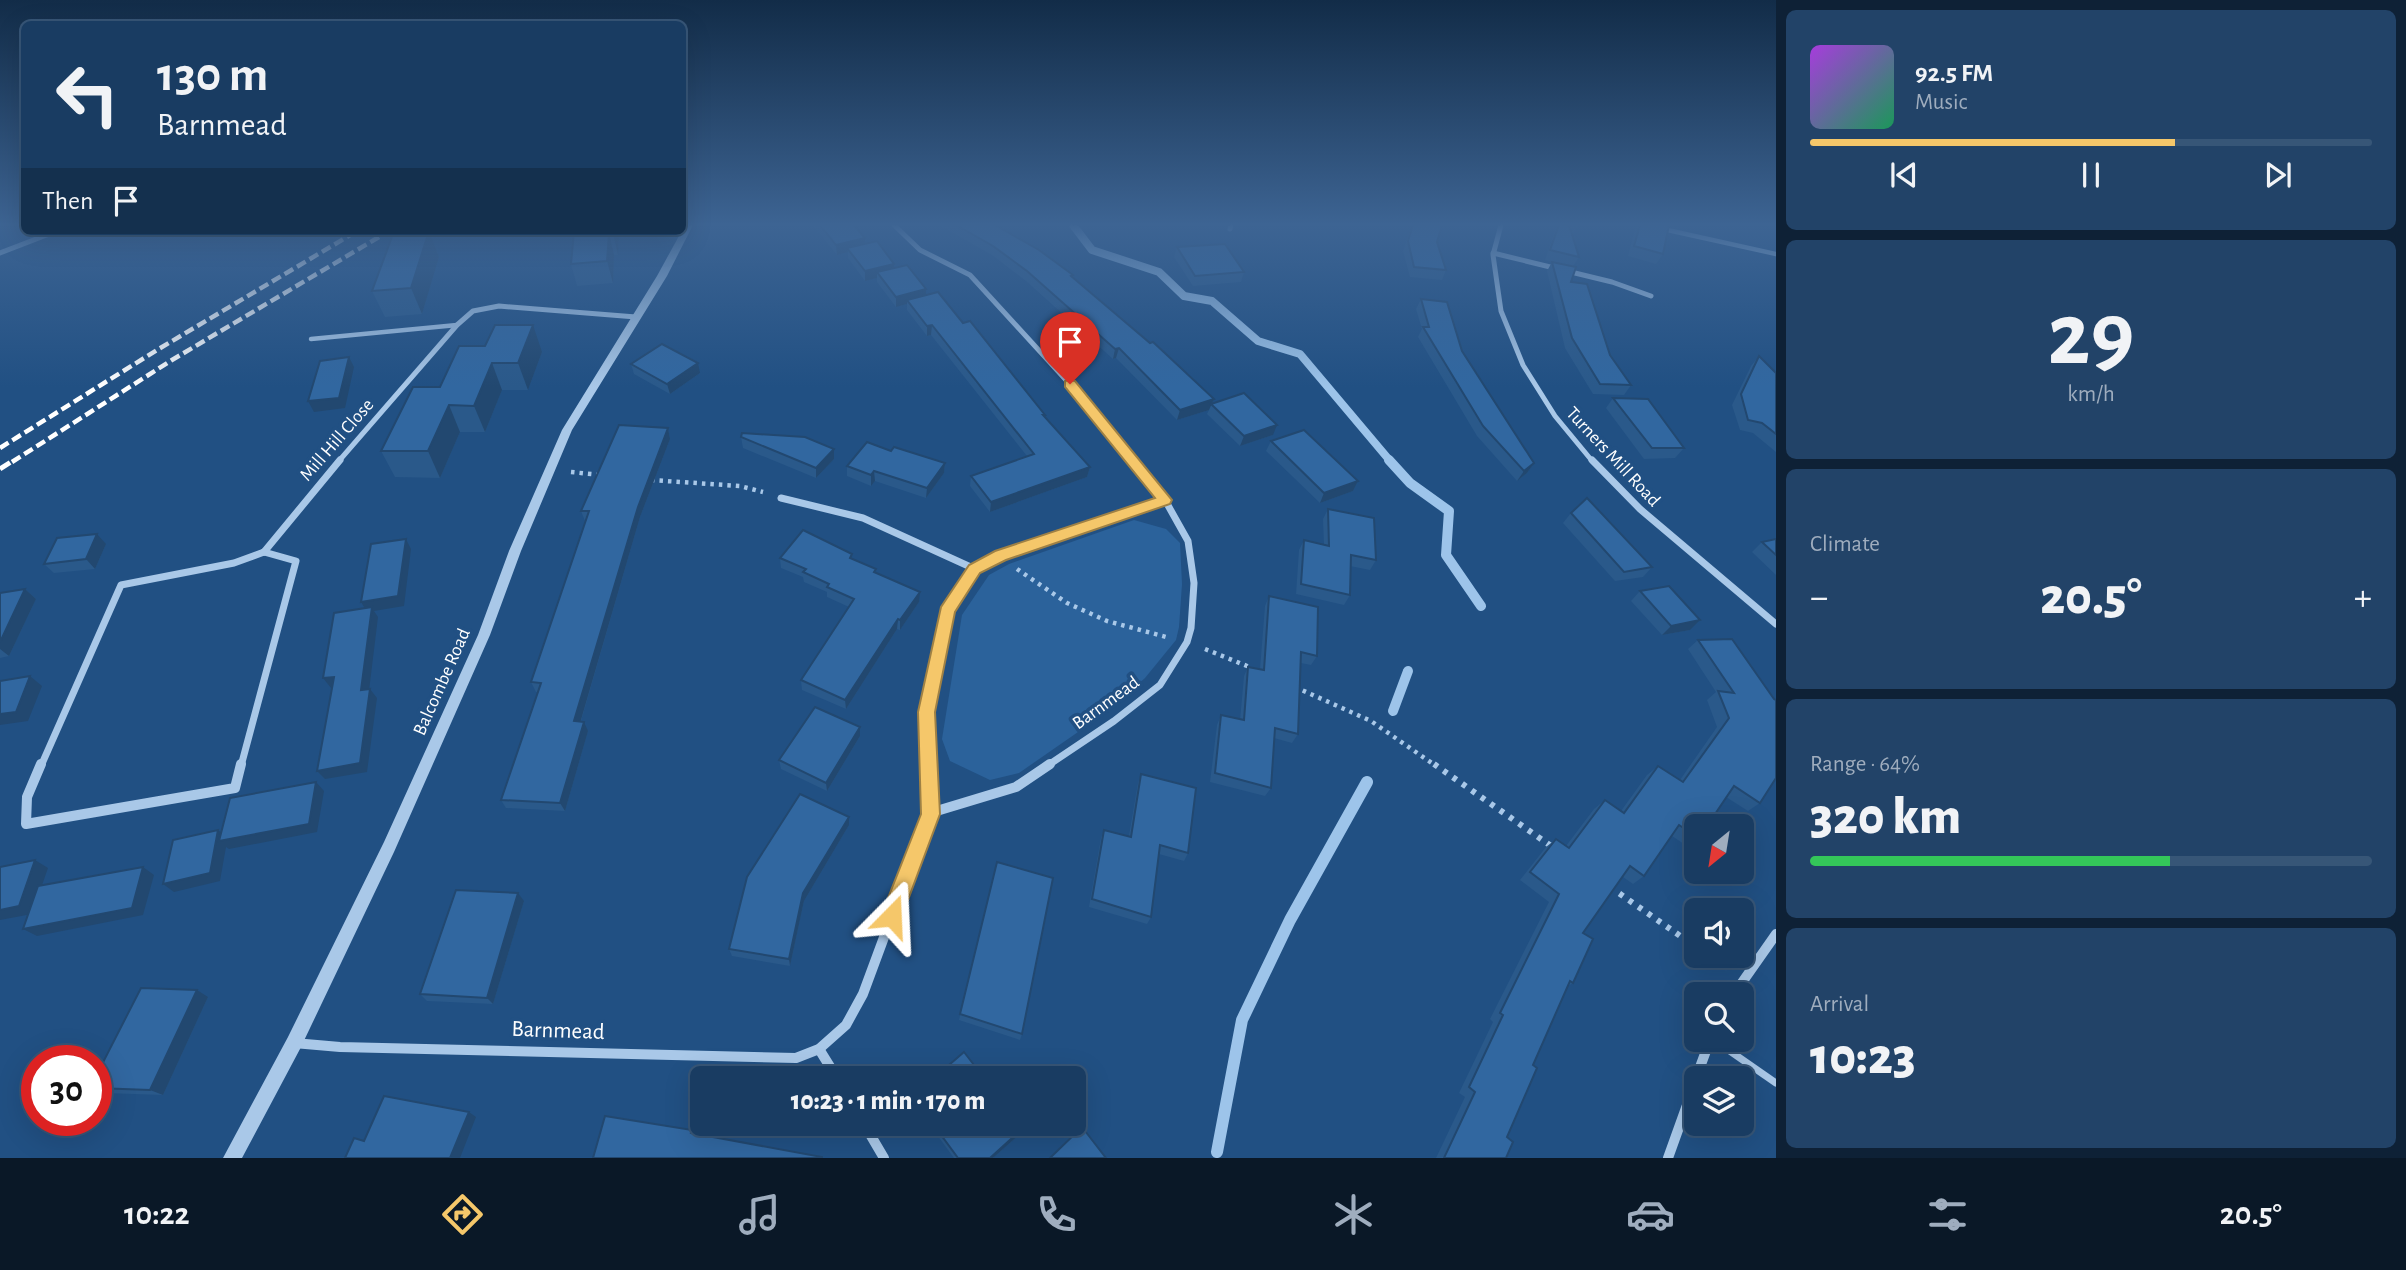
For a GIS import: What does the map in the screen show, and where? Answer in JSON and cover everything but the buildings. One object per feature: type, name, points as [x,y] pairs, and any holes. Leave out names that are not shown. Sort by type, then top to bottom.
[{"type":"street","name":"Balcombe Road","points":[[232,1158],[294,1043],[389,847],[479,648],[515,551],[578,410],[660,279]]},
{"type":"street","name":"Barnmead","points":[[930,814],[1016,787],[1114,721],[1160,685],[1187,642],[1191,628],[1194,583],[1188,541],[1165,500],[1087,403],[974,279]]},
{"type":"street","name":"Turners Mill Road","points":[[1497,279],[1501,307],[1521,359],[1551,414],[1602,472],[1662,530],[1776,624]]},
{"type":"street","points":[[1600,279],[1651,296]]},
{"type":"street","name":"Mill Hill Close","points":[[264,552],[286,521],[457,325],[473,311],[499,306],[636,317]]},
{"type":"street","points":[[781,498],[863,518],[975,569]]},
{"type":"street","name":"Barnmead","points":[[294,1043],[340,1047],[760,1058],[796,1058],[819,1049],[846,1025],[863,994],[930,814],[926,712],[947,611],[975,569],[1000,555],[1165,500]]},
{"type":"street","points":[[264,552],[296,561],[235,788],[26,824],[27,797],[121,584],[234,563],[264,552]]},
{"type":"street","points":[[1742,982],[1776,933]]},
{"type":"street","points":[[819,1049],[830,1066]]},
{"type":"street","points":[[1668,1158],[1684,1113]]},
{"type":"street","points":[[871,1136],[884,1158]]},
{"type":"lane","name":"Mill Hill Close","points":[[310,339],[457,325]]},
{"type":"lane","points":[[1730,1052],[1776,1083]]},
{"type":"path","points":[[549,470],[607,475]]},
{"type":"path","points":[[648,479],[740,486],[781,498]]},
{"type":"path","points":[[1000,555],[1067,603],[1107,621],[1187,642],[1256,670]]},
{"type":"path","points":[[1282,681],[1371,721],[1561,853]]},
{"type":"path","points":[[1606,884],[1684,939]]},
{"type":"shaded area","points":[[1134,520],[1166,529],[1180,543],[1182,584],[1176,640],[1145,678],[1104,714],[1019,773],[990,780],[950,761],[942,739],[962,615],[989,575],[1009,564]]},
{"type":"waterway","points":[[1166,279],[1184,296],[1212,301],[1258,341],[1300,354],[1391,462]]},
{"type":"waterway","points":[[1389,460],[1410,483],[1449,511],[1446,555],[1481,606]]},
{"type":"waterway","points":[[1393,711],[1408,671]]},
{"type":"waterway","points":[[1217,1152],[1242,1020],[1290,920],[1367,782]]},
{"type":"railway","points":[[0,448],[276,279]]},
{"type":"railway","points":[[12,462],[172,360],[308,279]]},
{"type":"railway","points":[[0,469],[14,460]]},
{"type":"route","points":[[892,916],[930,814],[926,712],[947,611],[975,569],[1000,555],[1165,500],[1070,384]]}]
